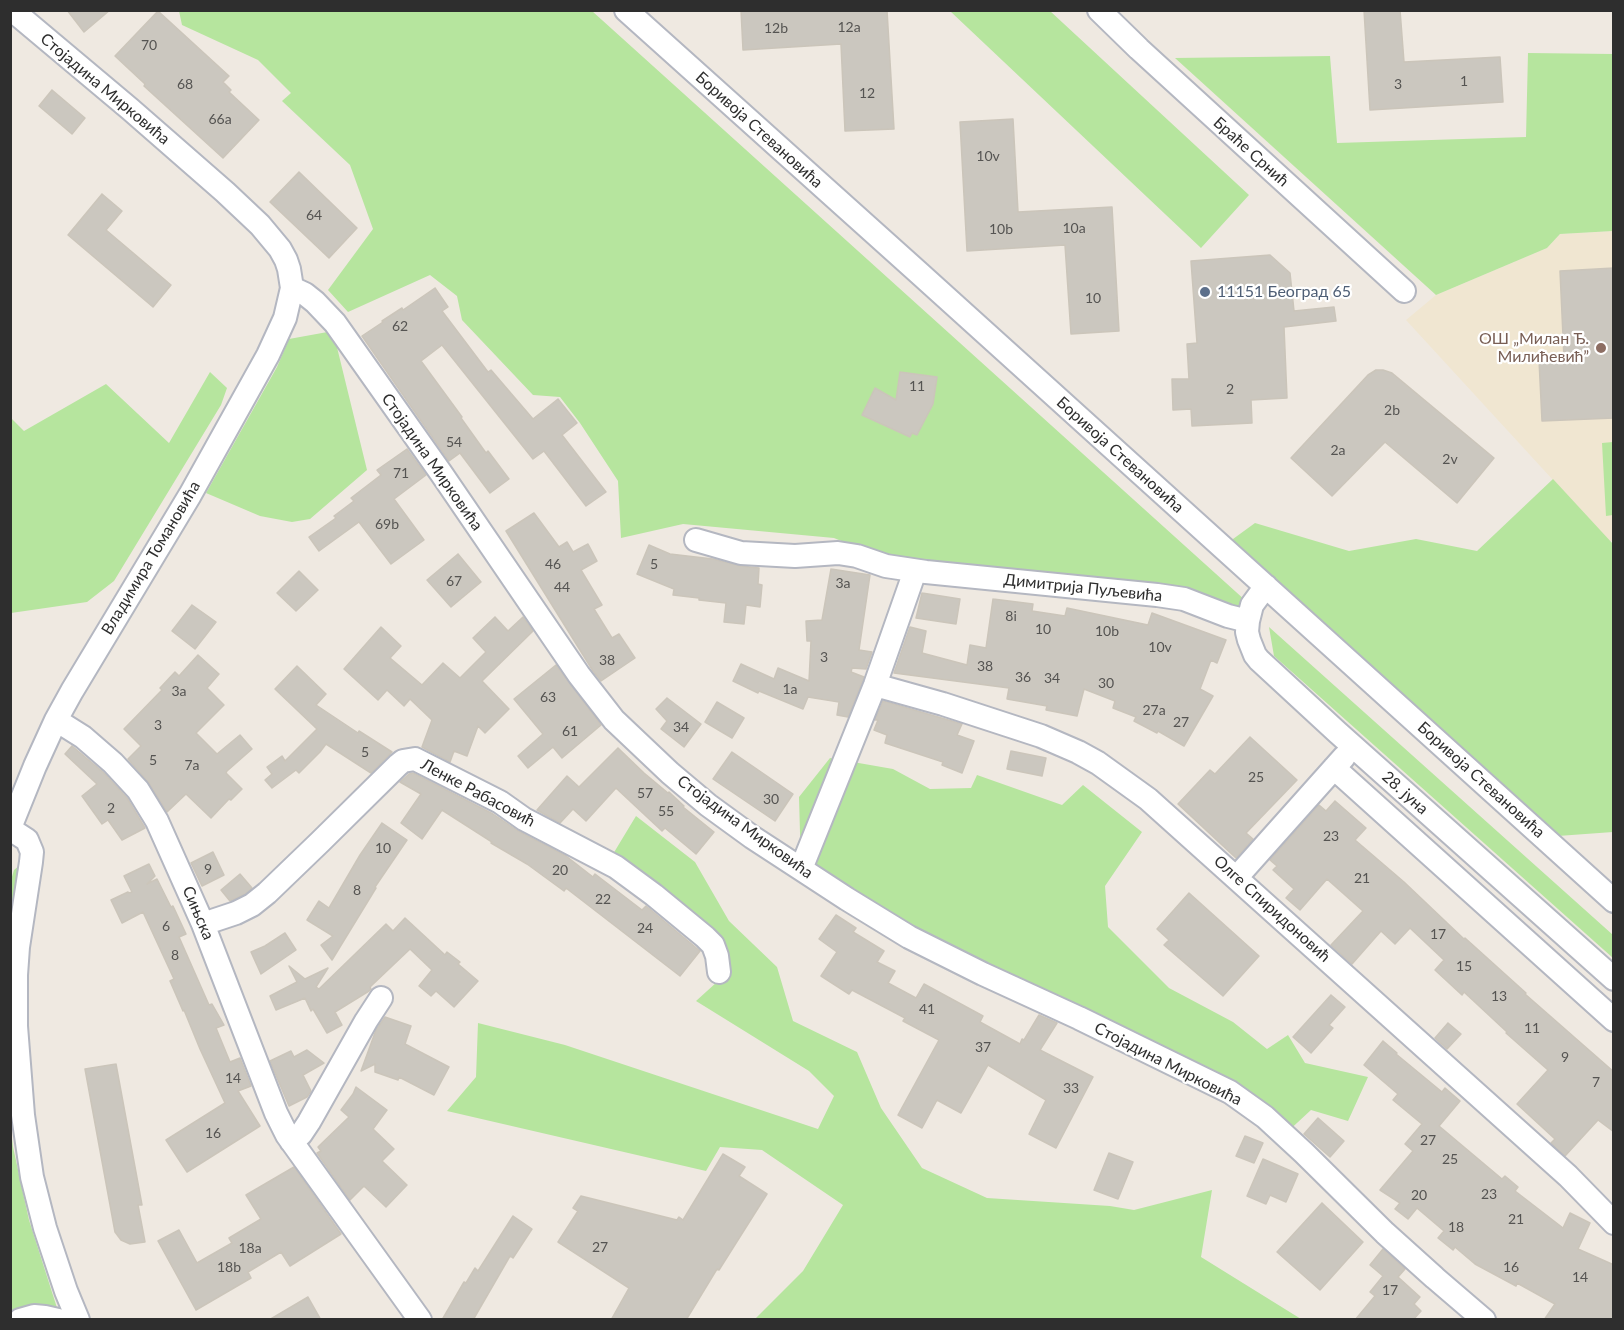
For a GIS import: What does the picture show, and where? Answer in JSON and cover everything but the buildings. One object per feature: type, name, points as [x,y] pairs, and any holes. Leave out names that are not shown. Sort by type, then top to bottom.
[{"type":"street","name":"Стојадина Мирковића","points":[[12,10],[225,192],[260,225],[286,260],[292,288],[315,302],[335,323],[579,675],[614,720],[670,773],[708,805],[752,837],[909,937],[1230,1092],[1265,1117],[1394,1241],[1484,1320]]},
{"type":"street","name":"Боривоја Стевановића","points":[[626,10],[1614,901]]},
{"type":"street","name":"Браће Срнић","points":[[1099,10],[1404,291]]},
{"type":"street","name":"Владимира Томановића","points":[[10,828],[56,720],[190,495],[268,355],[285,318],[292,288]]},
{"type":"street","name":"Димитрија Пуљевића","points":[[696,540],[741,553],[795,556],[838,552],[886,566],[915,571],[1157,595],[1184,599],[1248,621]]},
{"type":"street","points":[[801,869],[875,685],[915,571]]},
{"type":"street","points":[[1248,621],[1252,605],[1266,586]]},
{"type":"street","name":"28. јуна","points":[[1248,621],[1247,632],[1255,655],[1353,747],[1614,980]]},
{"type":"street","name":"Олге Спиридоновић","points":[[875,685],[943,704],[1041,736],[1098,763],[1148,799],[1568,1176],[1614,1223]]},
{"type":"street","name":"Сињска","points":[[56,720],[95,746],[138,790],[162,830],[203,924],[276,1113],[291,1141],[420,1320]]},
{"type":"street","points":[[1236,878],[1353,747]]},
{"type":"street","name":"Ленке Рабасовић","points":[[203,924],[236,914],[252,905],[398,765],[403,761],[415,759],[500,802],[524,819],[616,867],[654,895],[713,945],[719,972]]},
{"type":"street","name":"28. јуна","points":[[1334,768],[1614,1020]]},
{"type":"street","points":[[10,828],[27,840],[32,852],[16,975],[16,1026],[23,1115],[32,1177],[45,1228],[78,1320]]},
{"type":"street","points":[[291,1141],[301,1134],[309,1122],[381,998]]},
{"type":"street","points":[[20,1320],[34,1316],[58,1320]]},
{"type":"shaded area","points":[[1613,231],[1613,541],[1609,541],[1406,320],[1436,295],[1547,248],[1560,234]]},
{"type":"green space","points":[[179,11],[592,11],[1246,601],[1228,616],[915,571],[834,538],[683,524],[621,538],[618,481],[580,423],[560,397],[533,395],[462,320],[457,296],[430,275],[348,312],[328,290],[373,229],[350,165],[282,101],[291,93],[258,60],[182,25]]},
{"type":"green space","points":[[950,11],[1050,11],[1249,195],[1201,248]]},
{"type":"green space","points":[[1528,53],[1613,54],[1613,231],[1560,234],[1547,248],[1436,295],[1175,58],[1330,56],[1337,143],[1526,137]]},
{"type":"green space","points":[[333,331],[367,470],[310,519],[292,522],[260,516],[206,493],[277,367],[289,339]]},
{"type":"green space","points":[[210,372],[227,388],[221,405],[114,581],[87,602],[11,613],[11,418],[24,431],[106,384],[169,443]]},
{"type":"green space","points":[[1613,442],[1613,515],[1606,516],[1602,443]]},
{"type":"green space","points":[[1553,479],[1613,544],[1613,832],[1544,837],[1222,547],[1255,523],[1349,551],[1416,539],[1477,551]]},
{"type":"green space","points":[[1269,627],[1613,935],[1613,958],[1274,656]]},
{"type":"green space","points":[[830,758],[893,769],[930,789],[971,788],[977,775],[1062,805],[1083,785],[1142,832],[1105,886],[1108,927],[1169,988],[1233,1022],[1267,1049],[1288,1035],[1305,1063],[1368,1077],[1348,1121],[1311,1110],[1284,1135],[1230,1092],[801,869],[799,797]]},
{"type":"green space","points":[[636,816],[695,862],[729,921],[777,967],[793,1021],[857,1052],[881,1108],[922,1168],[987,1198],[1110,1206],[1134,1210],[1212,1190],[1201,1257],[1301,1319],[755,1319],[803,1271],[843,1205],[762,1150],[720,1147],[706,1171],[447,1111],[476,1077],[478,1023],[565,1045],[818,1129],[834,1096],[809,1071],[696,1001],[728,972],[610,859]]},
{"type":"green space","points":[[20,865],[11,924],[11,880],[14,870]]},
{"type":"green space","points":[[10,1122],[13,1147],[29,1220],[58,1311],[11,1316]]},
{"type":"place","name":"11151 Београд 65","points":[[1205,292]]},
{"type":"place","name":"ОШ „Милан Ђ. Милићевић”","points":[[1601,348]]}]
